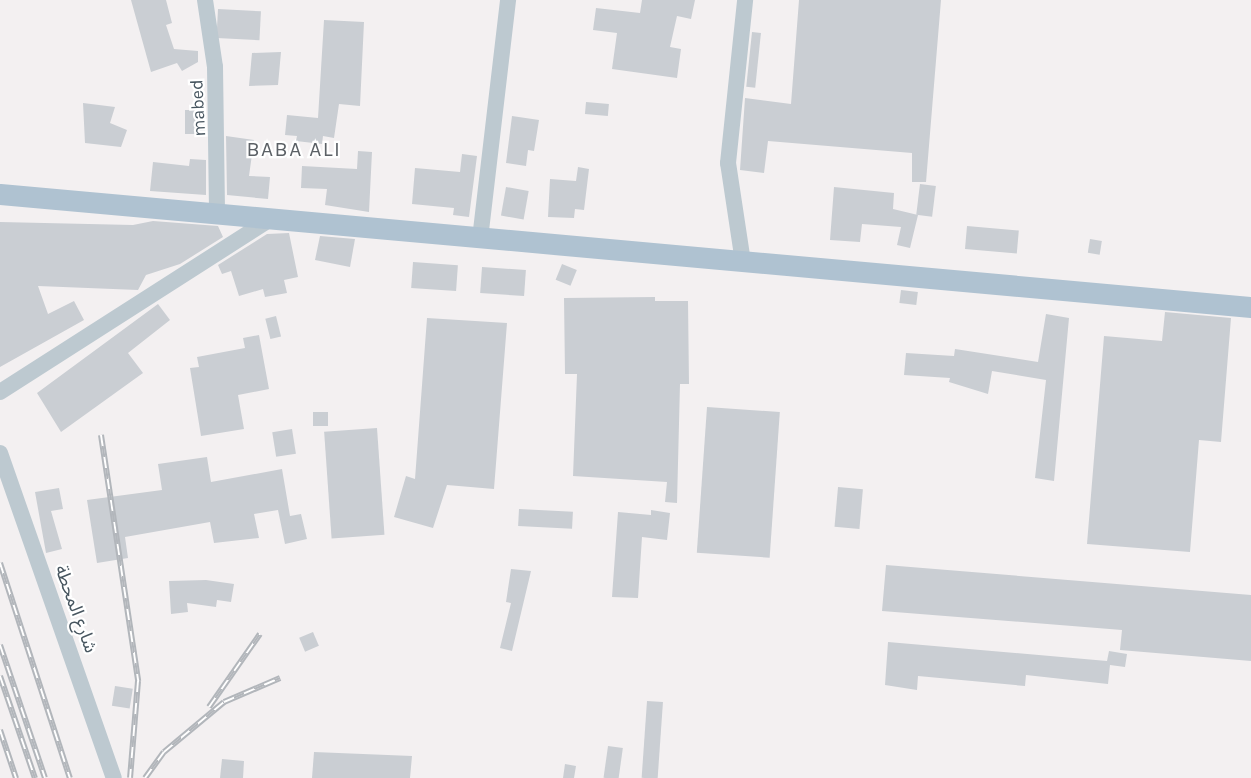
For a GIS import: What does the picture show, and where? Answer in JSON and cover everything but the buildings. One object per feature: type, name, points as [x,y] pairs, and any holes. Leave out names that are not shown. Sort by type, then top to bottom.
[{"type":"main road","points":[[0,194],[1251,307]]},
{"type":"street","name":"mabed","points":[[205,0],[216,78],[218,214]]},
{"type":"street","points":[[480,239],[508,0]]},
{"type":"street","points":[[743,262],[728,163],[745,0]]},
{"type":"street","points":[[0,392],[270,219]]},
{"type":"street","name":"شارع المحطة","points":[[0,453],[114,778]]},
{"type":"railway","points":[[101,435],[138,681],[130,778]]},
{"type":"railway","points":[[0,563],[70,778]]},
{"type":"railway","points":[[209,707],[260,634]]},
{"type":"railway","points":[[0,645],[45,778]]},
{"type":"railway","points":[[0,676],[35,778]]},
{"type":"railway","points":[[145,778],[164,752],[224,702],[280,678]]},
{"type":"railway","points":[[0,730],[16,778]]},
{"type":"district","name":"BABA ALI","points":[[294,149]]}]
